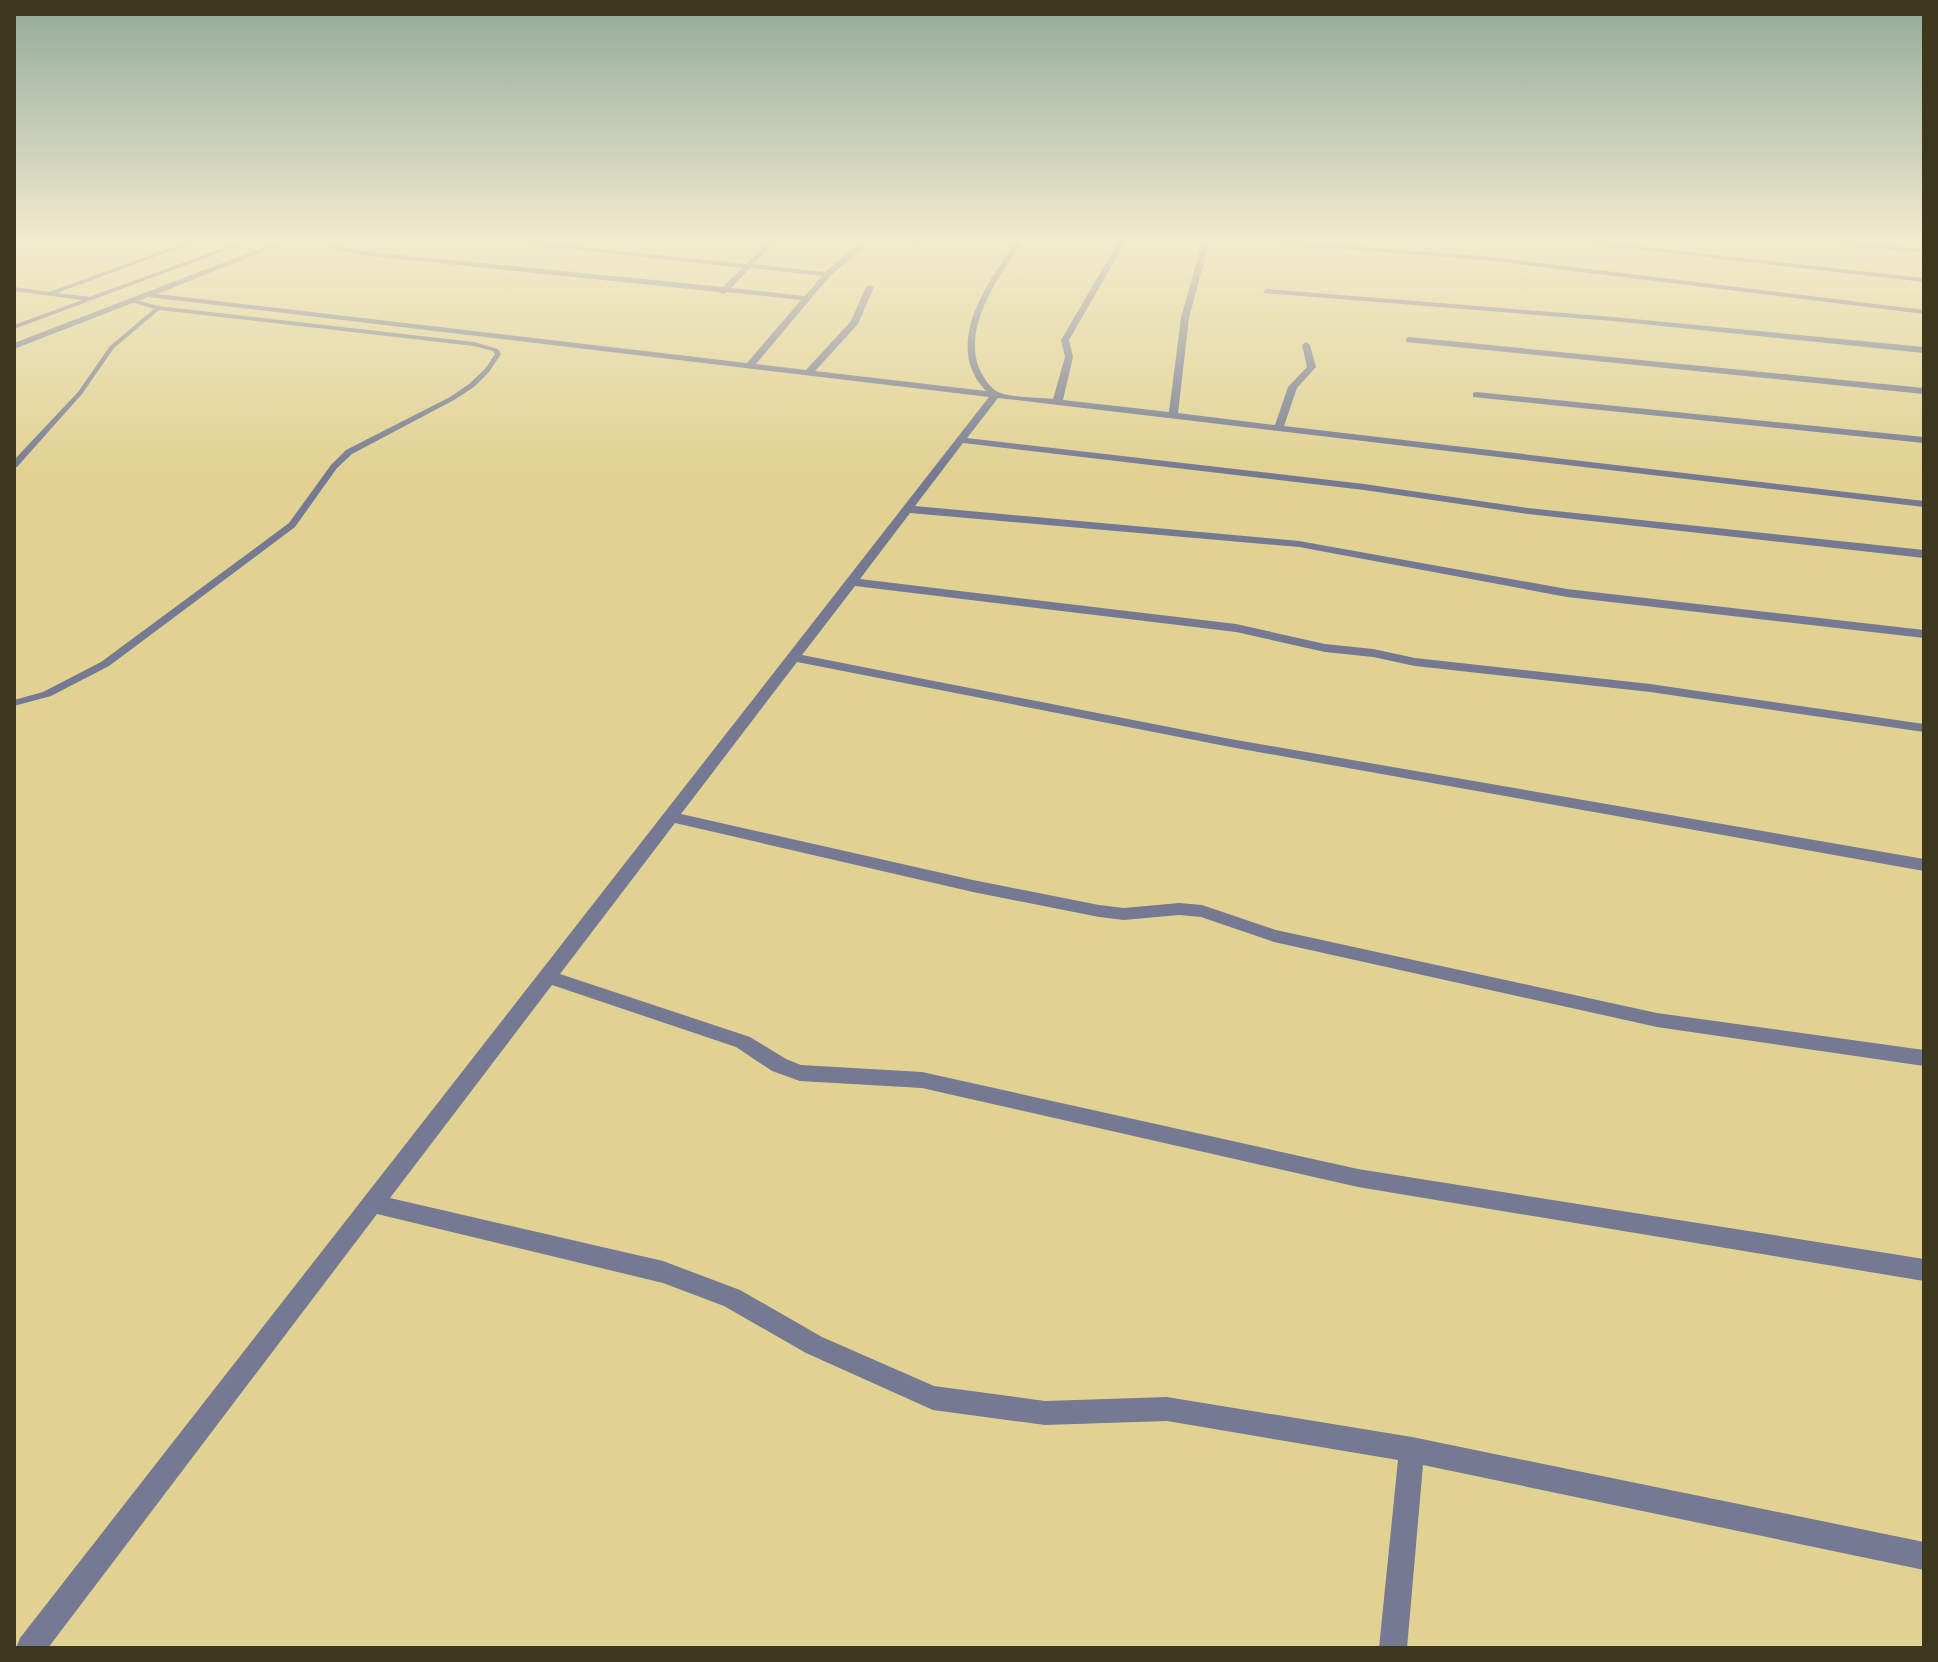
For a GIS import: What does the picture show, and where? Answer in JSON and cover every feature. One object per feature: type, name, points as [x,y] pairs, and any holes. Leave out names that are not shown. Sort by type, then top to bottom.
[{"type":"street","points":[[14,346],[93,317]]},
{"type":"street","points":[[331,317],[1924,504]]},
{"type":"street","points":[[749,366],[790,317]]},
{"type":"street","points":[[808,373],[857,317]]},
{"type":"street","points":[[978,317],[969,357],[980,382],[995,395]]},
{"type":"street","points":[[1057,403],[1069,357],[1065,340],[1079,317]]},
{"type":"street","points":[[1173,416],[1185,317]]},
{"type":"street","points":[[1583,317],[1924,350]]},
{"type":"street","points":[[1409,340],[1924,391]]},
{"type":"street","points":[[1279,427],[1293,387],[1312,367],[1306,345]]},
{"type":"street","points":[[30,1648],[995,395]]},
{"type":"street","points":[[1476,395],[1924,440]]},
{"type":"street","points":[[960,440],[1364,487],[1528,511],[1924,554]]},
{"type":"street","points":[[907,509],[1299,544],[1567,593],[1924,634]]},
{"type":"street","points":[[850,582],[1236,628],[1325,648],[1373,653],[1415,662],[1650,688],[1924,728]]},
{"type":"street","points":[[793,657],[1225,742],[1924,865]]},
{"type":"street","points":[[668,816],[973,886],[1099,911],[1124,914],[1179,909],[1202,911],[1288,939],[1657,1020],[1924,1058]]},
{"type":"street","points":[[546,976],[743,1042],[779,1065],[800,1073],[922,1080],[1358,1178],[1924,1270]]},
{"type":"street","points":[[370,1203],[663,1272],[732,1298],[814,1345],[933,1398],[1045,1413],[1167,1409],[1412,1450],[1924,1556]]},
{"type":"street","points":[[1393,1648],[1412,1450]]},
{"type":"lane","points":[[14,327],[43,317]]},
{"type":"lane","points":[[14,465],[80,393],[112,347],[148,317]]},
{"type":"lane","points":[[14,703],[47,694],[105,664],[292,525],[311,504],[343,456],[359,445],[421,416],[474,383],[484,375],[498,354],[496,350],[474,344],[233,317]]}]
